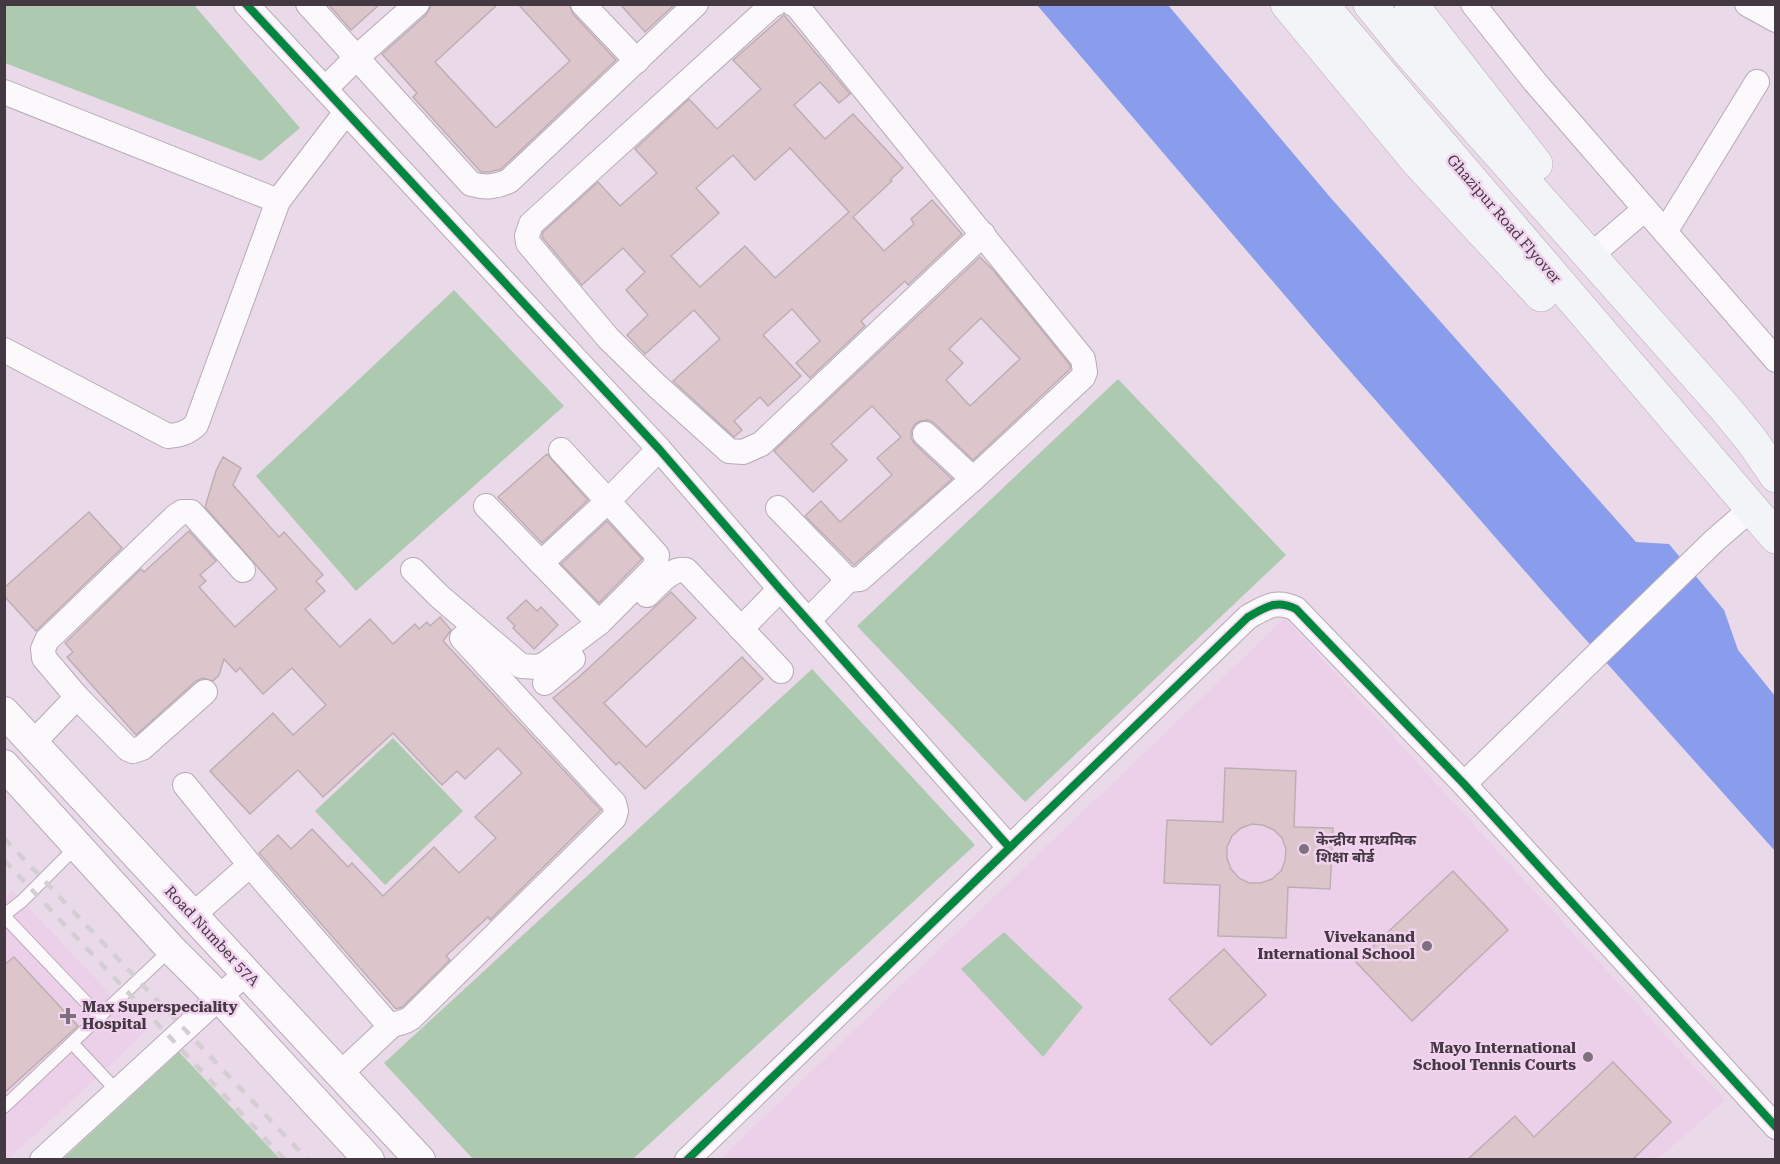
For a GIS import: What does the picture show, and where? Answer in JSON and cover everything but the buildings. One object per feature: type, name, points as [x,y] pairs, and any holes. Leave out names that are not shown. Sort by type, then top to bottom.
[{"type":"main road","points":[[1287,4],[1418,161],[1646,409],[1687,432]]},
{"type":"main road","name":"Ghazipur Road Flyover","points":[[1321,4],[1776,537]]},
{"type":"main road","points":[[1370,4],[1725,408],[1776,476]]},
{"type":"main road","points":[[1411,4],[1521,145],[1695,358],[1725,408]]},
{"type":"street","points":[[246,4],[659,449],[1009,847]]},
{"type":"street","points":[[308,4],[471,184],[484,187],[498,186],[509,181],[696,4]]},
{"type":"street","points":[[325,89],[417,4]]},
{"type":"street","points":[[583,4],[637,61]]},
{"type":"street","points":[[775,4],[736,37],[528,229],[528,243],[608,338],[729,451],[743,452],[761,444],[983,234]]},
{"type":"street","points":[[793,4],[797,6],[1083,359],[1084,372],[1083,377],[973,479],[864,577],[848,580],[808,621]]},
{"type":"street","points":[[1747,4],[1776,20]]},
{"type":"street","points":[[1477,6],[1535,82],[1776,360]]},
{"type":"street","points":[[1665,232],[1757,82]]},
{"type":"street","points":[[4,92],[278,201]]},
{"type":"street","points":[[4,350],[168,435],[180,435],[189,431],[196,425],[278,201],[346,112]]},
{"type":"street","points":[[1603,244],[1645,209]]},
{"type":"street","points":[[581,365],[608,338]]},
{"type":"street","points":[[925,434],[973,479]]},
{"type":"street","points":[[541,563],[608,501],[659,449]]},
{"type":"street","points":[[413,570],[521,666],[545,664],[599,623],[655,567],[658,560],[657,555],[561,450]]},
{"type":"street","points":[[486,506],[599,623]]},
{"type":"street","points":[[778,508],[848,580]]},
{"type":"street","points":[[1464,784],[1715,540],[1751,509]]},
{"type":"street","points":[[205,692],[142,748],[133,751],[128,749],[77,697],[44,658],[43,649],[47,640],[182,512],[191,512],[243,570]]},
{"type":"street","points":[[545,683],[679,569],[686,570],[781,670]]},
{"type":"street","points":[[741,629],[780,589]]},
{"type":"street","points":[[687,1160],[1248,617],[1269,606],[1284,603],[1296,609],[1464,784],[1776,1127]]},
{"type":"street","points":[[185,786],[250,865],[388,1024],[403,1022],[411,1018],[614,818],[616,811],[614,803],[462,638]]},
{"type":"street","points":[[33,742],[77,697]]},
{"type":"street","name":"Road Number 57A","points":[[4,712],[420,1160]]},
{"type":"street","points":[[4,765],[171,949],[219,997],[369,1160]]},
{"type":"street","points":[[193,915],[250,865]]},
{"type":"street","points":[[42,1160],[246,973]]},
{"type":"street","points":[[340,1073],[392,1024]]},
{"type":"lane","points":[[78,845],[4,916],[100,1017]]},
{"type":"lane","points":[[4,1107],[171,949]]},
{"type":"lane","points":[[73,1044],[117,1091]]},
{"type":"shaded area","points":[[1285,618],[1725,1100],[1658,1159],[719,1160]]},
{"type":"shaded area","name":"Max Superspeciality Hospital","points":[[12,890],[145,1031],[7,1160],[4,1159],[4,897]]},
{"type":"green space","points":[[4,5],[194,5],[300,128],[261,161],[5,63]]},
{"type":"green space","points":[[454,290],[564,406],[356,591],[256,476]]},
{"type":"green space","points":[[1118,379],[1286,555],[1025,802],[857,626]]},
{"type":"green space","points":[[812,669],[975,845],[633,1159],[473,1159],[384,1063]]},
{"type":"green space","points":[[393,738],[463,811],[385,885],[315,811]]},
{"type":"green space","points":[[1004,932],[1083,1007],[1043,1057],[961,969]]},
{"type":"green space","points":[[179,1052],[280,1159],[63,1159]]},
{"type":"water","points":[[1037,5],[1168,5],[1330,197],[1636,542],[1669,544],[1724,610],[1738,650],[1775,696],[1775,851],[1544,593],[1322,339]]},
{"type":"railway","points":[[4,838],[308,1160]]},
{"type":"railway","points":[[4,860],[285,1160]]},
{"type":"cycle path","points":[[246,4],[659,449],[1009,847]]},
{"type":"cycle path","points":[[687,1160],[1248,617],[1277,604],[1296,609],[1464,784],[1776,1127]]},
{"type":"place","name":"केन्द्रीय माध्यमिक शिक्षा बोर्ड","points":[[1304,849]]},
{"type":"place","name":"Vivekanand International School","points":[[1427,946]]},
{"type":"place","name":"Max Superspeciality Hospital","points":[[68,1016]]},
{"type":"place","name":"Mayo International School Tennis Courts","points":[[1588,1057]]}]
